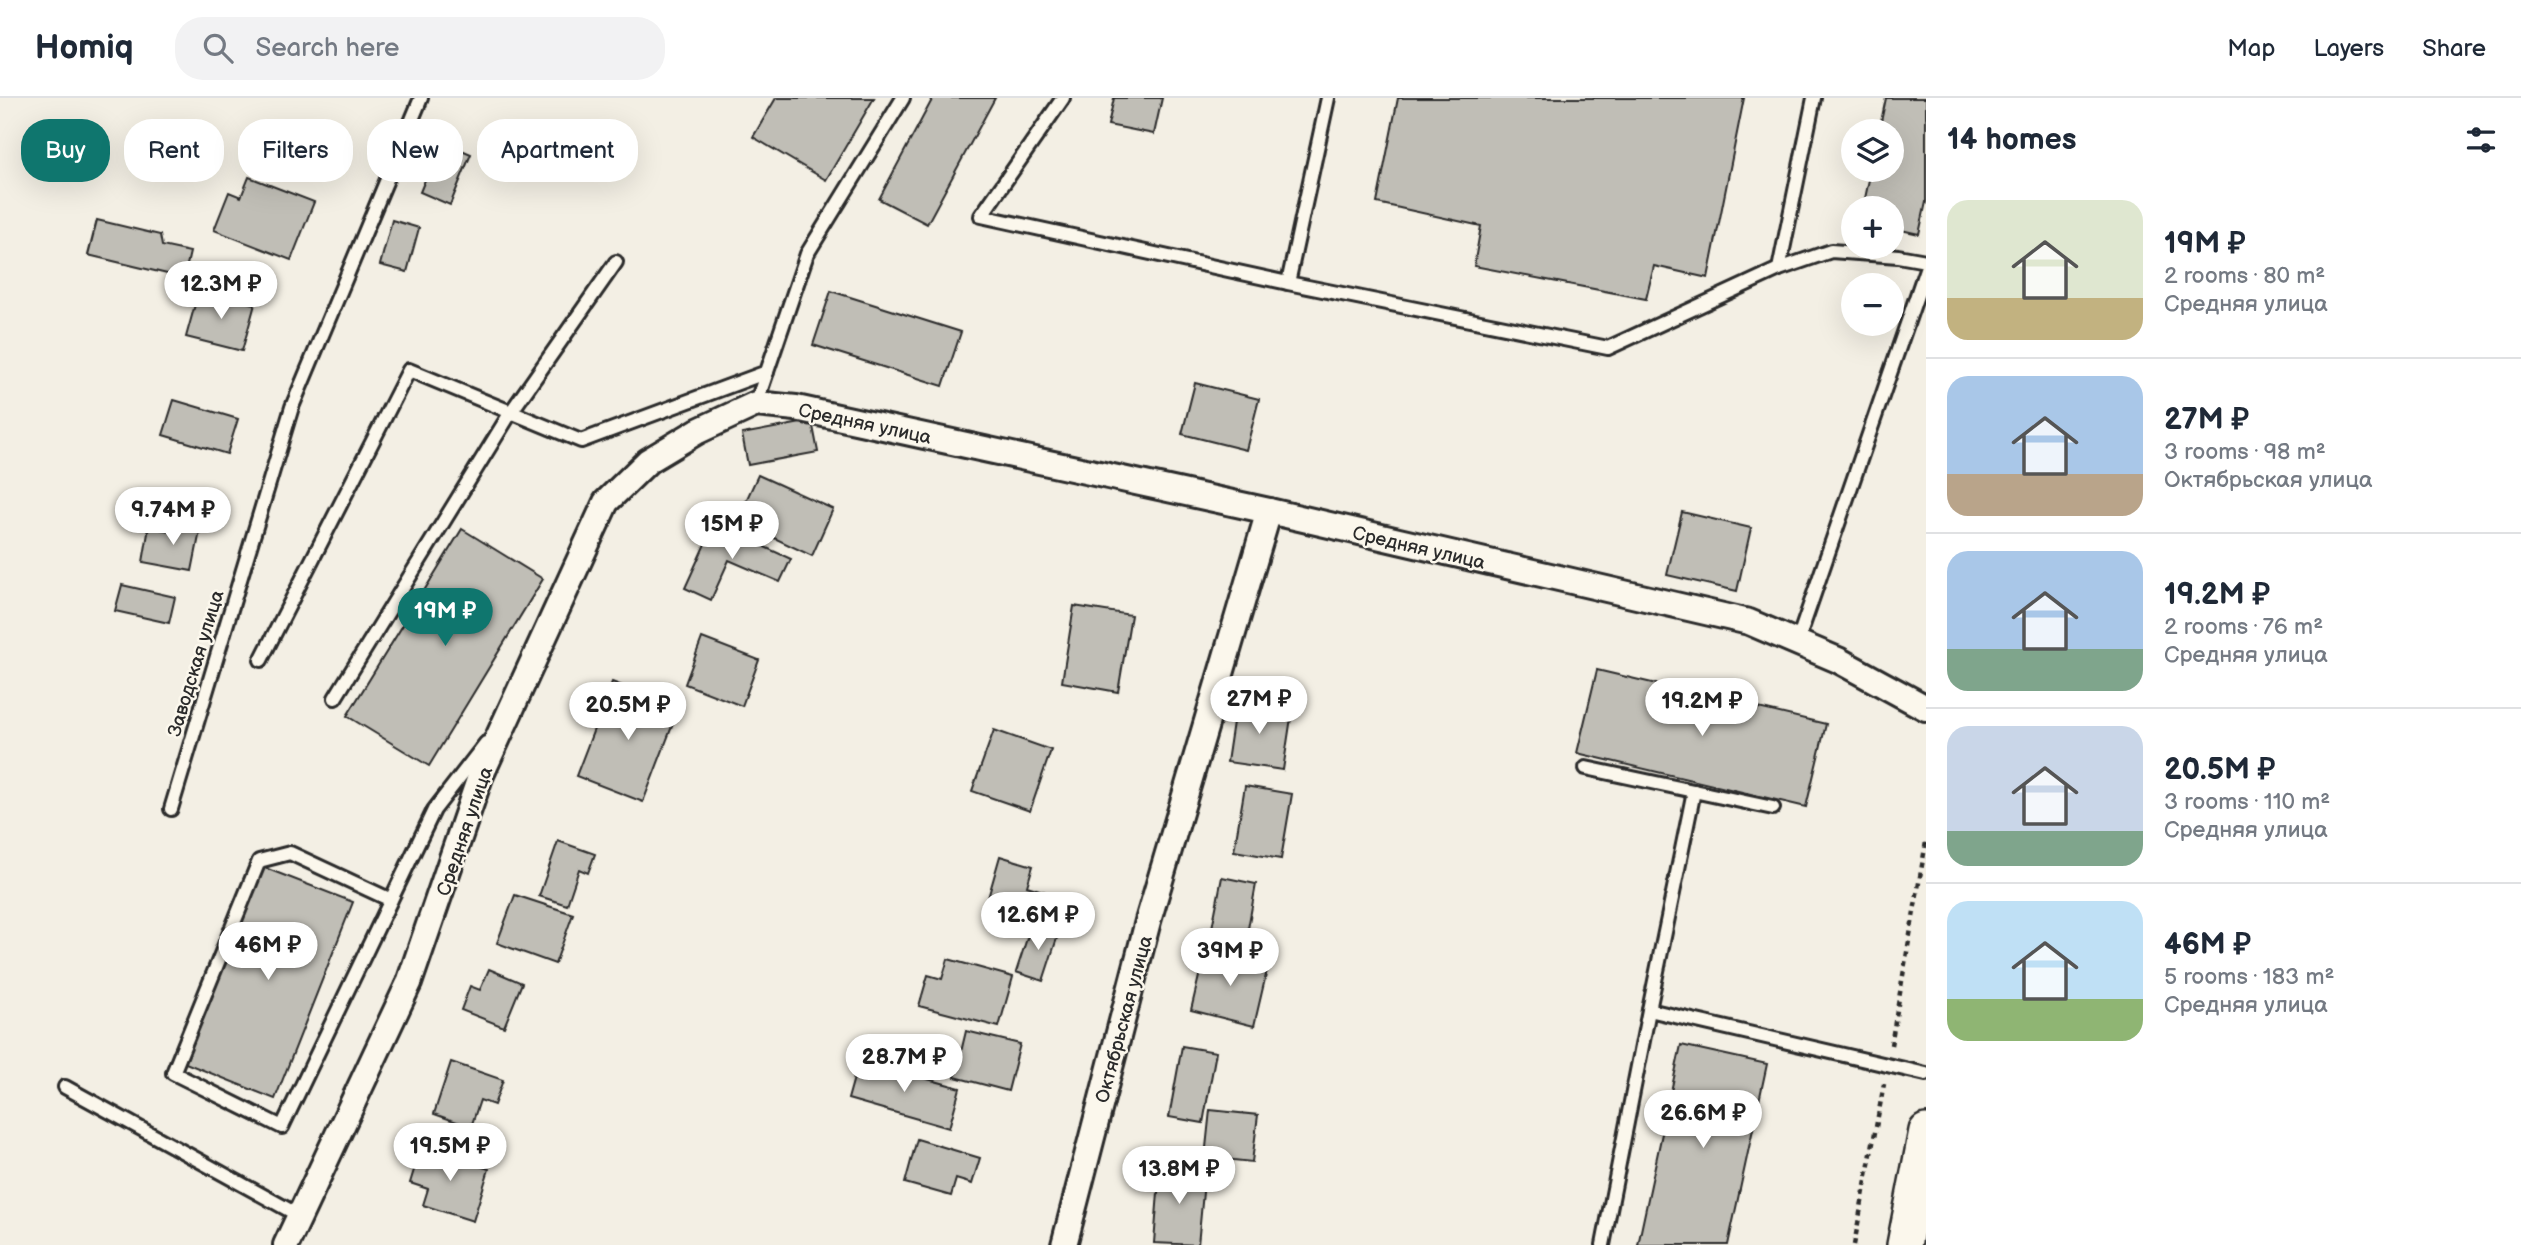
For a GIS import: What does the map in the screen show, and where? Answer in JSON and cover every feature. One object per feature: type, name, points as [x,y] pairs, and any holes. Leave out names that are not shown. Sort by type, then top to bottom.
[{"type":"street","name":"Средняя улица","points":[[286,1245],[409,983],[481,777],[606,502],[648,461],[698,431],[756,404],[796,408],[1269,511],[1748,622],[1838,660],[1926,708]]},
{"type":"street","name":"Октябрьская улица","points":[[1064,1245],[1149,921],[1269,511]]},
{"type":"street","points":[[1904,1245],[1926,1131]]},
{"type":"lane","name":"Заводская улица","points":[[171,809],[292,407],[421,98]]},
{"type":"lane","points":[[756,404],[807,254],[903,98]]},
{"type":"lane","points":[[1063,98],[981,216],[1287,283],[1608,348],[1779,270],[1831,251],[1926,261]]},
{"type":"lane","points":[[1287,283],[1328,98]]},
{"type":"lane","points":[[1779,270],[1814,98]]},
{"type":"lane","points":[[335,698],[511,412],[616,262]]},
{"type":"lane","points":[[1797,643],[1926,269]]},
{"type":"lane","points":[[261,660],[409,370],[581,441],[767,372]]},
{"type":"lane","points":[[391,900],[290,853],[259,861],[173,1073],[282,1127],[391,900],[434,810],[510,712]]},
{"type":"lane","points":[[1586,768],[1773,808]]},
{"type":"lane","points":[[1603,1245],[1694,791]]},
{"type":"lane","points":[[1649,1010],[1926,1074]]},
{"type":"lane","points":[[65,1087],[300,1216]]},
{"type":"building","points":[[776,98],[874,98],[826,180],[753,137]]},
{"type":"building","points":[[933,98],[995,98],[927,224],[879,199]]},
{"type":"building","points":[[1114,98],[1162,98],[1154,134],[1108,125]]},
{"type":"building","points":[[1398,98],[1744,98],[1708,278],[1654,266],[1646,299],[1474,266],[1481,226],[1377,203]]},
{"type":"building","points":[[1886,98],[1926,98],[1926,202],[1919,234],[1904,231],[1904,196],[1866,196],[1868,182],[1904,182],[1904,119],[1882,119]]},
{"type":"building","points":[[463,151],[471,154],[463,173]]},
{"type":"building","points":[[247,182],[262,182],[314,202],[291,260],[214,230],[229,192],[241,197]]},
{"type":"building","points":[[424,182],[459,182],[450,205],[420,192]]},
{"type":"building","points":[[97,220],[160,235],[162,246],[190,252],[184,278],[88,255]]},
{"type":"building","points":[[392,220],[419,228],[407,272],[380,265]]},
{"type":"building","points":[[199,290],[255,304],[242,351],[186,337]]},
{"type":"building","points":[[831,291],[961,332],[943,386],[813,345]]},
{"type":"building","points":[[1195,383],[1259,399],[1246,450],[1182,434]]},
{"type":"building","points":[[174,400],[238,419],[227,454],[163,435]]},
{"type":"building","points":[[812,421],[818,452],[748,465],[742,434]]},
{"type":"building","points":[[758,475],[833,509],[812,556],[766,534],[760,546],[731,533]]},
{"type":"building","points":[[1682,512],[1751,528],[1737,591],[1667,575]]},
{"type":"building","points":[[178,522],[201,526],[192,571],[143,562],[149,527],[176,532]]},
{"type":"building","points":[[714,524],[791,559],[780,582],[729,560],[711,600],[685,588]]},
{"type":"building","points":[[462,529],[543,579],[429,766],[347,716]]},
{"type":"building","points":[[122,585],[175,597],[169,623],[115,611]]},
{"type":"building","points":[[1074,606],[1131,615],[1118,692],[1062,682]]},
{"type":"building","points":[[702,638],[759,660],[742,706],[685,684]]},
{"type":"building","points":[[1597,670],[1826,724],[1806,807],[1577,753]]},
{"type":"building","points":[[612,682],[679,708],[643,802],[576,776]]},
{"type":"building","points":[[1236,702],[1292,711],[1283,770],[1227,762]]},
{"type":"building","points":[[994,730],[1051,750],[1030,811],[972,791]]},
{"type":"building","points":[[1245,786],[1292,794],[1281,859],[1234,851]]},
{"type":"building","points":[[558,841],[595,854],[588,873],[579,869],[567,905],[539,896]]},
{"type":"building","points":[[1000,856],[1033,866],[1027,886],[1058,896],[1049,924],[986,905]]},
{"type":"building","points":[[260,866],[353,902],[275,1099],[183,1062]]},
{"type":"building","points":[[1222,877],[1256,884],[1246,940],[1211,933]]},
{"type":"building","points":[[515,895],[573,914],[555,964],[497,943]]},
{"type":"building","points":[[1032,923],[1059,932],[1043,981],[1016,972]]},
{"type":"building","points":[[1205,951],[1268,966],[1254,1026],[1191,1010]]},
{"type":"building","points":[[948,959],[1013,977],[999,1027],[919,1006],[928,975],[942,979]]},
{"type":"building","points":[[489,969],[522,983],[504,1027],[461,1010],[470,986],[480,990]]},
{"type":"building","points":[[966,1031],[1020,1044],[1008,1091],[955,1077]]},
{"type":"building","points":[[1681,1045],[1767,1064],[1728,1245],[1638,1245]]},
{"type":"building","points":[[1182,1046],[1216,1052],[1203,1123],[1169,1117]]},
{"type":"building","points":[[859,1060],[960,1088],[949,1128],[848,1099]]},
{"type":"building","points":[[451,1062],[503,1080],[494,1105],[480,1100],[471,1127],[434,1114]]},
{"type":"building","points":[[1210,1110],[1258,1115],[1252,1162],[1205,1157]]},
{"type":"building","points":[[917,1139],[980,1158],[972,1184],[956,1179],[951,1196],[905,1183]]},
{"type":"building","points":[[421,1147],[489,1169],[473,1221],[423,1205],[428,1189],[410,1183]]},
{"type":"building","points":[[1160,1167],[1205,1171],[1198,1245],[1154,1243]]}]
